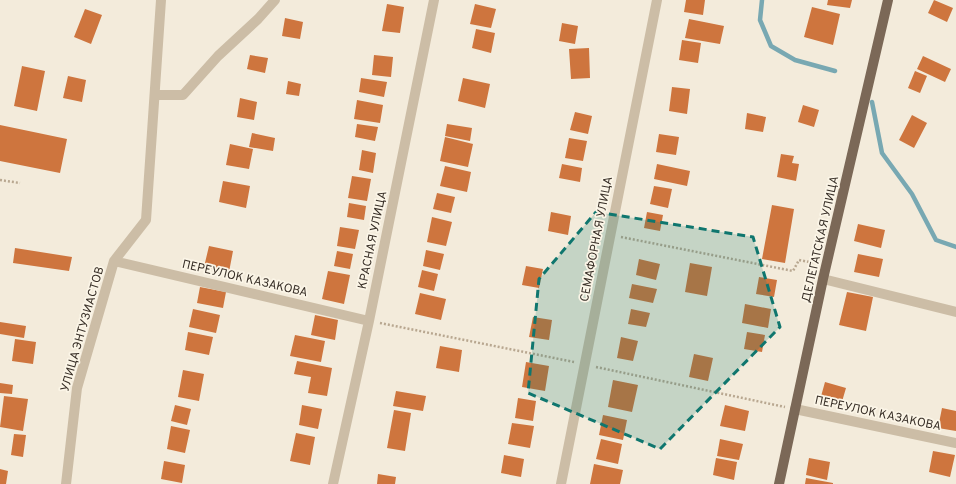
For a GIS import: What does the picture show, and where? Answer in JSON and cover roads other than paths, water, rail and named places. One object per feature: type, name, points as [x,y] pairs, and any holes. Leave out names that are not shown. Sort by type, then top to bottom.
[{"type":"main road","name":"ДЕЛЕГАТСКАЯ УЛИЦА","points":[[780,484],[823,279],[888,0]]},
{"type":"street","name":"УЛИЦА ЭНТУЗИАСТОВ","points":[[66,484],[77,388],[114,261],[146,220],[161,0]]},
{"type":"street","points":[[154,95],[183,95],[218,56],[258,19],[275,0]]},
{"type":"street","name":"КРАСНАЯ УЛИЦА","points":[[333,484],[434,0]]},
{"type":"street","name":"СЕМАФОРНАЯ УЛИЦА","points":[[561,484],[657,0]]},
{"type":"street","name":"ПЕРЕУЛОК КАЗАКОВА","points":[[114,261],[368,321]]},
{"type":"street","points":[[823,279],[956,312]]},
{"type":"street","name":"ПЕРЕУЛОК КАЗАКОВА","points":[[795,409],[956,443]]},
{"type":"waterway","points":[[762,0],[760,20],[771,46],[795,60],[835,71]]},
{"type":"waterway","points":[[872,102],[882,153],[912,194],[936,240],[956,247]]}]
